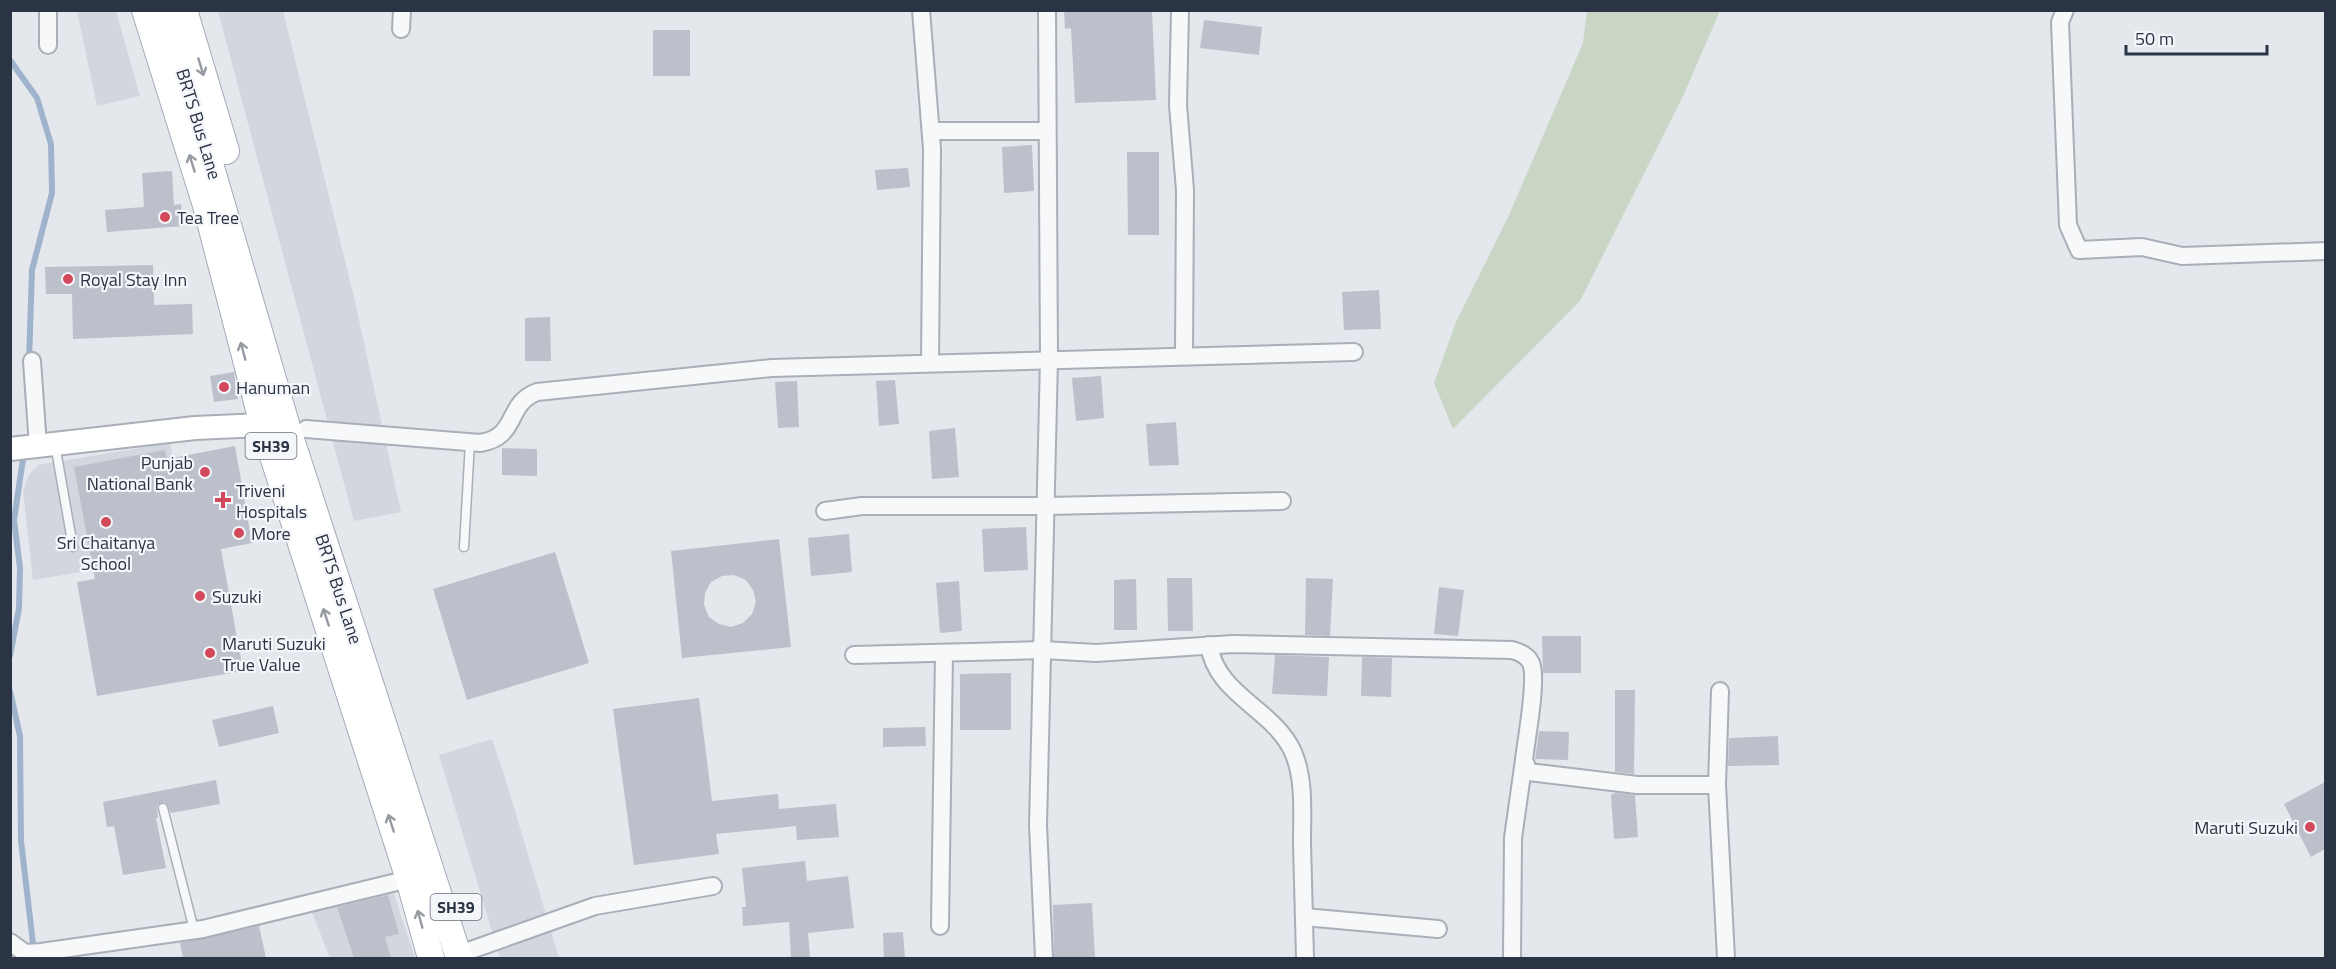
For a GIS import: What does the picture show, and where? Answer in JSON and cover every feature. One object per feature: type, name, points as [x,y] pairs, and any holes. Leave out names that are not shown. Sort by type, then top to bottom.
[{"type":"main road","name":"SH39","points":[[146,10],[204,202],[285,427]]},
{"type":"main road","name":"BRTS Bus Lane","points":[[165,10],[285,427],[468,956]]},
{"type":"main road","name":"SH39","points":[[184,10],[285,427],[430,958]]},
{"type":"street","points":[[48,10],[48,45]]},
{"type":"street","points":[[401,28],[402,10]]},
{"type":"street","points":[[921,10],[931,131],[930,362]]},
{"type":"street","points":[[1044,958],[1038,825],[1049,359],[1047,10]]},
{"type":"street","points":[[1180,10],[1178,105],[1185,190],[1185,356]]},
{"type":"street","points":[[2065,10],[2060,22],[2068,225],[2079,250],[2142,247],[2182,256],[2325,251]]},
{"type":"street","points":[[931,131],[1046,131]]},
{"type":"street","points":[[32,361],[31,447],[195,428],[285,427],[470,442],[498,438],[510,425],[522,399],[537,392],[555,388],[772,368],[1354,352]]},
{"type":"street","points":[[825,511],[862,506],[1046,507],[1282,501]]},
{"type":"street","points":[[1209,645],[1211,658],[1219,675],[1280,733],[1293,751],[1300,786],[1305,958]]},
{"type":"street","points":[[854,655],[1042,650],[1096,653],[1209,645],[1503,650],[1522,653],[1531,664],[1533,673],[1513,838],[1512,958]]},
{"type":"street","points":[[940,926],[944,653]]},
{"type":"street","points":[[1720,691],[1717,784],[1726,958]]},
{"type":"street","points":[[1524,760],[1527,769],[1533,773],[1637,785],[1717,784]]},
{"type":"street","points":[[10,942],[33,952],[194,930],[409,879]]},
{"type":"street","points":[[468,956],[595,906],[713,886]]},
{"type":"street","points":[[1304,917],[1438,929]]},
{"type":"lane","points":[[464,547],[470,442]]},
{"type":"lane","points":[[31,447],[74,547]]},
{"type":"lane","points":[[163,808],[194,930]]},
{"type":"shaded area","points":[[77,11],[116,11],[140,96],[97,106]]},
{"type":"shaded area","points":[[218,11],[283,11],[354,297],[401,512],[354,521]]},
{"type":"shaded area","name":"Sri Chaitanya School","points":[[170,443],[191,553],[33,580],[23,491],[29,475],[38,465]]},
{"type":"shaded area","points":[[492,739],[559,958],[500,958],[439,755]]},
{"type":"shaded area","points":[[389,879],[415,958],[330,958],[306,897]]},
{"type":"green space","points":[[1587,11],[1720,11],[1683,96],[1580,301],[1453,429],[1434,383],[1456,322],[1509,215],[1583,43]]},
{"type":"building","points":[[1064,10],[1152,10],[1156,100],[1075,103],[1071,28],[1065,29]]},
{"type":"building","points":[[1204,20],[1262,27],[1259,55],[1200,48]]},
{"type":"building","points":[[653,30],[690,30],[690,76],[653,76]]},
{"type":"building","points":[[1032,145],[1034,191],[1004,193],[1002,147]]},
{"type":"building","points":[[1127,152],[1159,152],[1159,235],[1128,235]]},
{"type":"building","points":[[908,168],[910,187],[877,190],[875,170]]},
{"type":"building","points":[[172,171],[174,205],[181,204],[183,226],[107,232],[105,210],[144,207],[142,173]]},
{"type":"building","points":[[153,265],[154,305],[192,304],[193,334],[73,339],[72,294],[46,294],[45,267]]},
{"type":"building","points":[[1379,290],[1381,329],[1344,330],[1342,292]]},
{"type":"building","points":[[550,317],[551,361],[525,361],[525,318]]},
{"type":"building","name":"Hanuman","points":[[234,372],[238,399],[214,402],[210,376]]},
{"type":"building","points":[[1101,376],[1104,418],[1076,421],[1072,378]]},
{"type":"building","points":[[895,380],[899,424],[879,426],[876,381]]},
{"type":"building","points":[[797,381],[799,427],[778,428],[775,382]]},
{"type":"building","points":[[1176,422],[1179,465],[1149,466],[1146,424]]},
{"type":"building","points":[[955,428],[959,477],[932,479],[929,431]]},
{"type":"building","points":[[235,446],[252,543],[221,549],[243,671],[97,696],[77,582],[95,579],[74,467],[165,450],[167,459]]},
{"type":"building","points":[[502,448],[537,449],[537,476],[502,475]]},
{"type":"building","points":[[1026,527],[1028,570],[984,572],[982,529]]},
{"type":"building","points":[[849,534],[852,572],[811,576],[808,538]]},
{"type":"building","points":[[779,539],[791,647],[682,658],[671,551]],"holes":[[[734,575],[746,580],[753,590],[756,602],[752,614],[743,623],[731,627],[719,624],[709,617],[704,605],[705,593],[711,582],[722,576]]]},
{"type":"building","points":[[555,552],[589,663],[467,700],[433,589]]},
{"type":"building","points":[[1167,578],[1192,578],[1193,631],[1168,631]]},
{"type":"building","points":[[1306,578],[1333,579],[1330,636],[1305,635]]},
{"type":"building","points":[[1136,579],[1137,630],[1114,630],[1114,580]]},
{"type":"building","points":[[959,581],[962,631],[940,633],[936,583]]},
{"type":"building","points":[[1439,587],[1464,590],[1458,636],[1434,634]]},
{"type":"building","points":[[1542,636],[1581,636],[1581,673],[1543,673]]},
{"type":"building","points":[[1275,655],[1329,657],[1327,696],[1272,694]]},
{"type":"building","points":[[1362,657],[1392,658],[1391,697],[1361,696]]},
{"type":"building","points":[[1011,673],[1011,730],[960,730],[960,674]]},
{"type":"building","points":[[1615,690],[1635,690],[1634,774],[1615,772]]},
{"type":"building","points":[[699,698],[712,801],[778,794],[779,809],[836,804],[839,837],[797,840],[796,826],[716,834],[719,854],[634,865],[613,709]]},
{"type":"building","points":[[273,706],[279,733],[219,747],[212,720]]},
{"type":"building","points":[[925,727],[926,746],[883,747],[883,728]]},
{"type":"building","points":[[1539,731],[1569,732],[1568,760],[1535,759]]},
{"type":"building","points":[[1778,736],[1779,765],[1728,766],[1729,738]]},
{"type":"building","points":[[216,780],[220,804],[171,813],[165,802],[157,806],[158,818],[156,818],[166,868],[123,875],[114,826],[107,827],[103,802]]},
{"type":"building","name":"Maruti Suzuki","points":[[2325,782],[2325,849],[2311,857],[2284,804]]},
{"type":"building","points":[[1615,793],[1635,795],[1638,837],[1614,839],[1611,795]]},
{"type":"building","points":[[805,861],[807,881],[848,876],[854,928],[808,933],[810,958],[791,958],[789,922],[743,926],[742,907],[746,907],[742,868]]},
{"type":"building","points":[[388,895],[399,934],[385,937],[391,958],[354,958],[337,907]]},
{"type":"building","points":[[1092,903],[1095,957],[1054,958],[1053,905]]},
{"type":"building","points":[[259,926],[266,958],[183,958],[180,943]]},
{"type":"building","points":[[903,932],[905,958],[884,958],[883,933]]},
{"type":"waterway","points":[[10,60],[37,98],[51,144],[52,193],[32,270],[29,361]]},
{"type":"waterway","points":[[10,656],[19,608],[20,568],[14,520],[24,452]]},
{"type":"waterway","points":[[10,691],[20,736],[21,841],[34,952]]},
{"type":"place","name":"Tea Tree","points":[[165,217]]},
{"type":"place","name":"Royal Stay Inn","points":[[68,279]]},
{"type":"place","name":"Hanuman","points":[[224,387]]},
{"type":"place","name":"Punjab National Bank","points":[[205,472]]},
{"type":"place","name":"Triveni Hospitals","points":[[223,500]]},
{"type":"place","name":"Sri Chaitanya School","points":[[106,522]]},
{"type":"place","name":"More","points":[[239,533]]},
{"type":"place","name":"Suzuki","points":[[200,596]]},
{"type":"place","name":"Maruti Suzuki True Value","points":[[210,653]]},
{"type":"place","name":"Maruti Suzuki","points":[[2310,827]]}]
